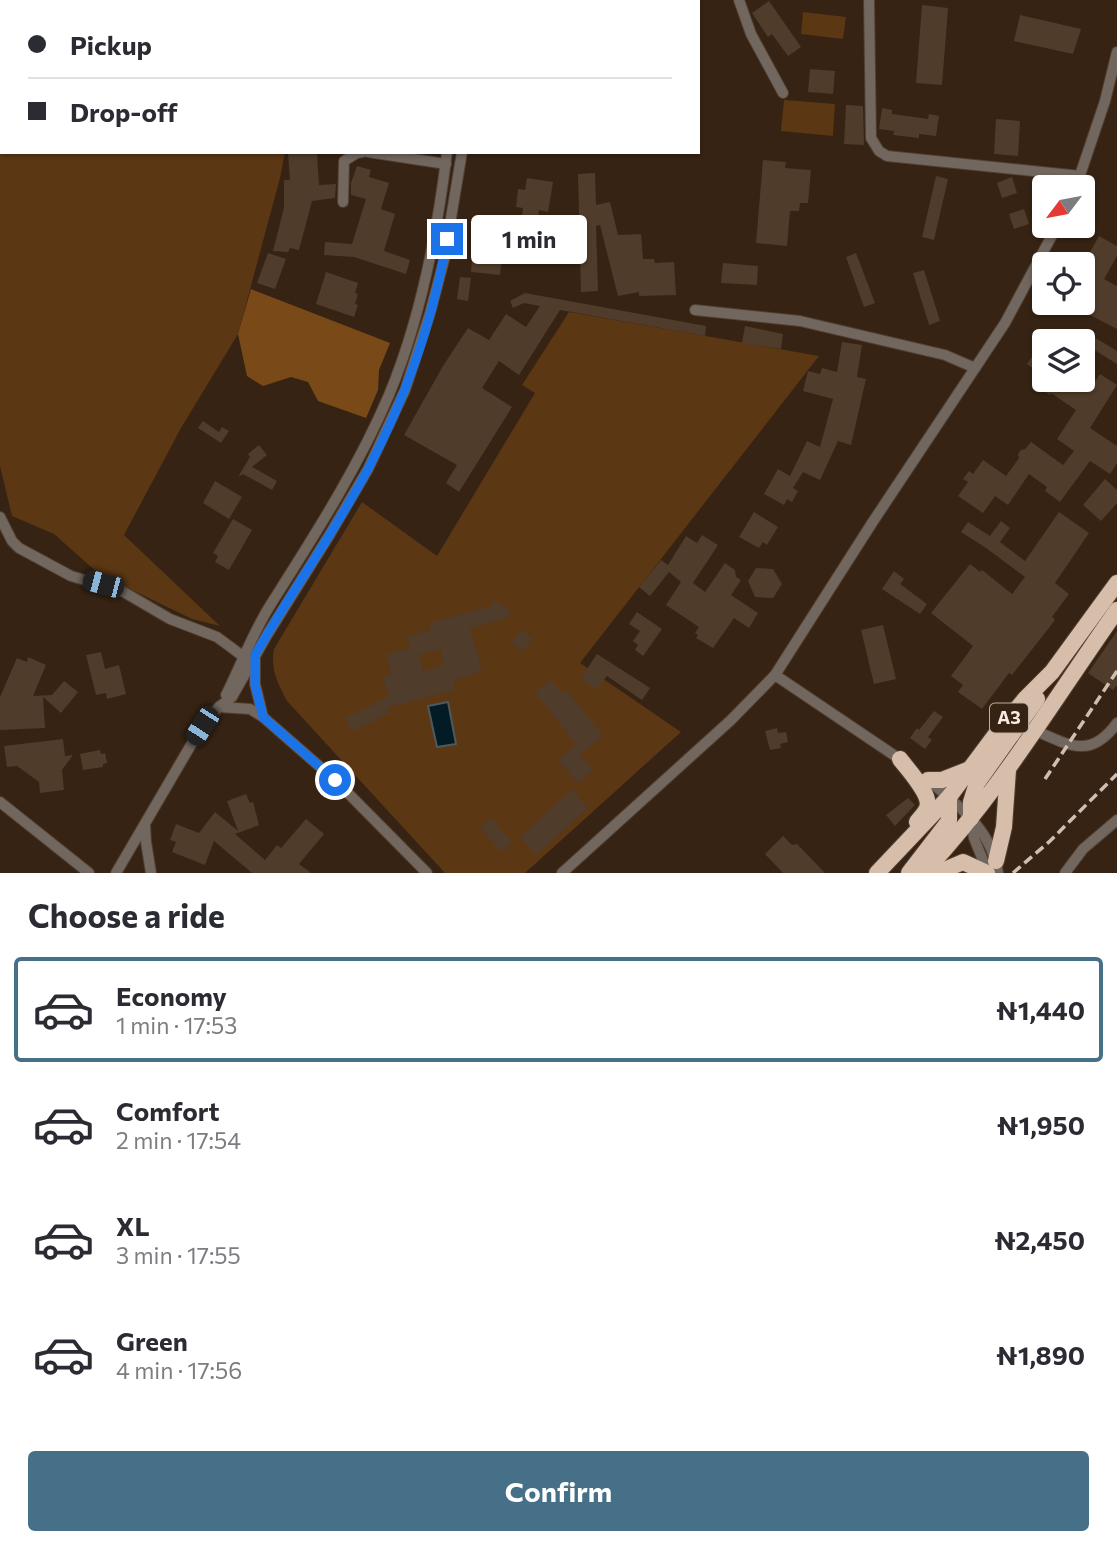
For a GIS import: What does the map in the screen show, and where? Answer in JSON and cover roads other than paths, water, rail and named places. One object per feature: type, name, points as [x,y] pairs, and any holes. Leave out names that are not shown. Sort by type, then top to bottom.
[{"type":"highway","name":"A3","points":[[877,873],[949,797],[1025,699],[1052,672],[1117,583]]},
{"type":"highway","name":"A3","points":[[923,873],[1008,770],[1117,610]]},
{"type":"highway","points":[[971,818],[971,802],[975,788],[1035,702],[1052,672]]},
{"type":"highway","points":[[896,853],[923,815],[928,803],[922,789],[900,759]]},
{"type":"highway","points":[[928,780],[942,780],[972,768]]},
{"type":"highway","points":[[937,873],[963,862],[992,870],[1004,827],[1008,770]]},
{"type":"highway","points":[[909,873],[949,821],[949,797]]},
{"type":"street","points":[[739,0],[751,34],[783,93]]},
{"type":"street","points":[[869,0],[871,138],[878,151],[887,156],[1032,176]]},
{"type":"street","points":[[1080,175],[1105,101],[1117,52]]},
{"type":"street","points":[[343,202],[344,161],[355,154]]},
{"type":"street","points":[[263,717],[250,656],[270,605],[348,480],[389,394],[420,303],[436,237],[447,158],[393,154]]},
{"type":"street","points":[[116,873],[188,747],[219,707],[368,469],[405,390],[430,313],[444,260],[462,154]]},
{"type":"street","points":[[562,873],[730,720],[775,675],[1022,294],[1052,238]]},
{"type":"street","points":[[695,310],[800,321],[945,355],[975,368]]},
{"type":"street","points":[[0,517],[12,541],[19,548],[71,576],[122,591],[170,619],[217,637],[250,656]]},
{"type":"street","points":[[775,675],[900,759],[949,797],[982,829],[992,870]]},
{"type":"street","points":[[219,707],[250,709],[263,717],[335,780],[427,873]]},
{"type":"street","points":[[1034,730],[1074,747],[1089,746],[1105,739],[1117,723]]},
{"type":"street","points":[[0,802],[89,873]]},
{"type":"street","points":[[1065,873],[1083,849],[1117,820]]},
{"type":"street","points":[[145,823],[151,873]]},
{"type":"water","points":[[448,702],[456,744],[437,747],[428,706]]},
{"type":"railway","points":[[1045,779],[1117,671]]},
{"type":"railway","points":[[1013,873],[1050,841],[1117,774]]}]
